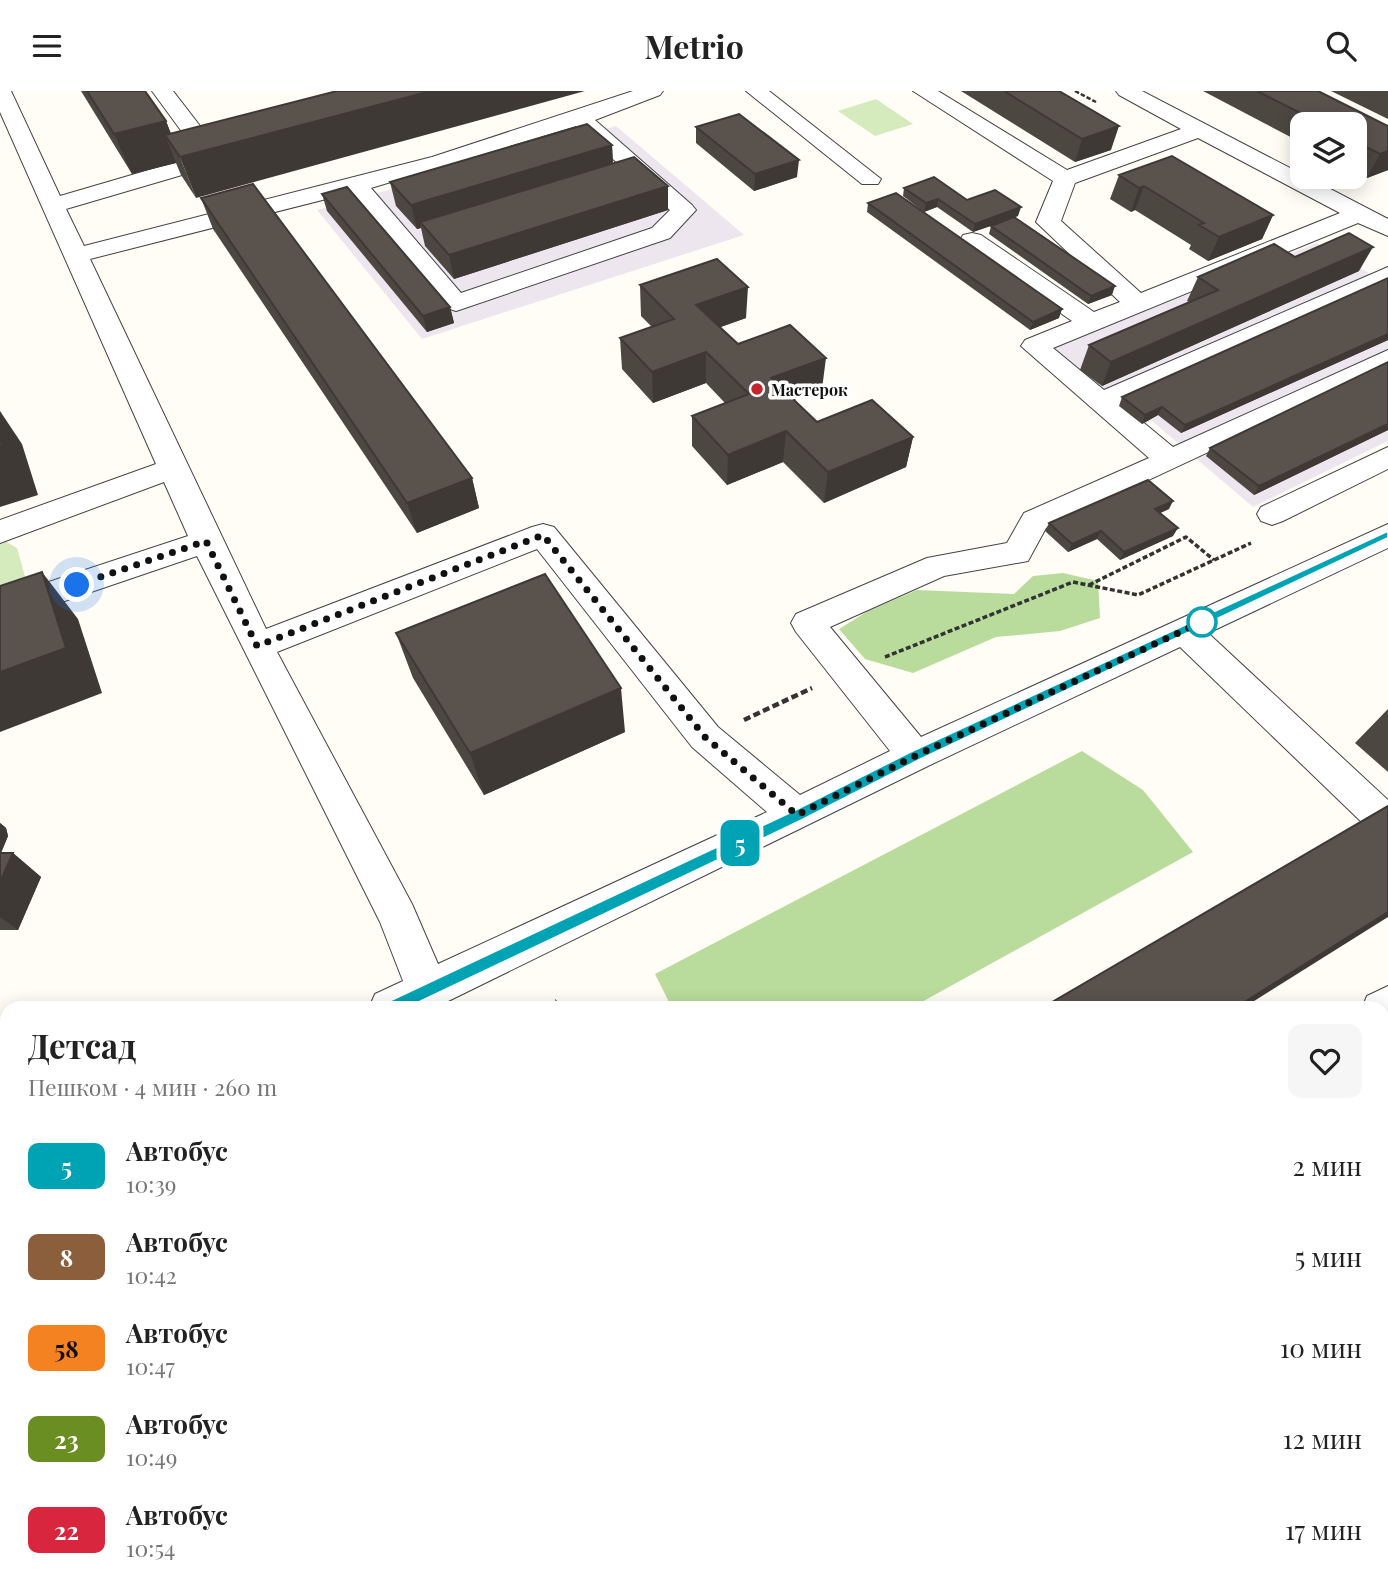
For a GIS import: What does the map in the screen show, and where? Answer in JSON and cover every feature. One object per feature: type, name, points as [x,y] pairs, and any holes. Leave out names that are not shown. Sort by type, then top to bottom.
[{"type":"street","points":[[1,91],[206,541],[257,646],[398,916],[428,990]]},
{"type":"street","points":[[162,91],[209,152]]},
{"type":"street","points":[[76,255],[356,185],[581,119],[653,91]]},
{"type":"street","points":[[756,91],[870,179]]},
{"type":"street","points":[[923,91],[1065,179]]},
{"type":"street","points":[[1126,91],[1388,229]]},
{"type":"street","points":[[356,185],[456,303],[661,233],[684,210],[581,119]]},
{"type":"street","points":[[1138,304],[1048,222],[1065,179],[1201,129]]},
{"type":"street","points":[[53,205],[191,165],[209,152],[249,142]]},
{"type":"street","points":[[1170,460],[1034,346],[1358,214]]},
{"type":"street","points":[[404,242],[429,235]]},
{"type":"street","points":[[972,240],[1091,322]]},
{"type":"street","points":[[1101,402],[1388,275]]},
{"type":"street","points":[[915,756],[808,623],[938,566],[1017,553],[1035,521],[1388,358]]},
{"type":"street","points":[[1266,526],[1388,457]]},
{"type":"street","points":[[0,532],[174,468]]},
{"type":"street","points":[[257,646],[543,535],[705,737],[797,815]]},
{"type":"street","points":[[405,1001],[797,815],[915,756],[1388,535]]},
{"type":"street","points":[[0,611],[206,541]]},
{"type":"street","points":[[1184,631],[1388,824]]},
{"type":"path","points":[[705,737],[848,672],[1073,582],[1138,596],[1214,560],[1266,526]]},
{"type":"path","points":[[1089,585],[1186,537],[1214,560]]},
{"type":"shaded area","points":[[616,126],[744,235],[422,339],[317,210]]},
{"type":"shaded area","points":[[1317,243],[1388,284],[1388,441],[1253,507],[1152,421],[1141,425],[1045,351]]},
{"type":"green space","points":[[876,99],[913,124],[875,136],[838,111]]},
{"type":"green space","points":[[0,541],[17,548],[29,591],[0,603]]},
{"type":"green space","points":[[1063,573],[1098,581],[1100,618],[1060,631],[996,637],[913,673],[865,659],[839,629],[868,611],[917,590],[1014,594],[1033,576]]},
{"type":"green space","points":[[1082,751],[1143,790],[1193,852],[924,1001],[668,1001],[655,974]]},
{"type":"building","points":[[87,91],[145,91],[166,121],[114,134]]},
{"type":"building","points":[[337,91],[431,91],[180,157],[165,135]]},
{"type":"building","points":[[1004,91],[1059,91],[1119,126],[1082,139]]},
{"type":"building","points":[[1257,91],[1318,91],[1360,112],[1298,112]]},
{"type":"building","points":[[739,114],[799,160],[755,174],[696,127]]},
{"type":"building","points":[[1367,116],[1388,126],[1388,151],[1380,154],[1367,148]]},
{"type":"building","points":[[587,124],[612,145],[411,205],[390,182]]},
{"type":"building","points":[[1172,156],[1273,215],[1219,237],[1199,225],[1204,223],[1144,186],[1139,188],[1119,175]]},
{"type":"building","points":[[634,157],[668,186],[449,255],[420,222]]},
{"type":"building","points":[[934,177],[967,200],[995,190],[1021,207],[975,224],[938,199],[926,203],[904,188]]},
{"type":"building","points":[[253,184],[472,478],[407,503],[201,198]]},
{"type":"building","points":[[347,187],[450,307],[423,316],[322,194]]},
{"type":"building","points":[[896,193],[1062,309],[1033,322],[868,203]]},
{"type":"building","points":[[1014,217],[1115,286],[1091,296],[991,226]]},
{"type":"building","points":[[1349,233],[1373,247],[1111,362],[1089,345],[1218,290],[1198,277],[1274,244],[1295,257]]},
{"type":"building","points":[[717,259],[748,287],[696,305],[738,344],[790,325],[826,358],[771,378],[817,422],[872,400],[913,437],[828,472],[786,431],[728,455],[692,416],[749,394],[706,352],[652,372],[620,338],[674,319],[640,285]]},
{"type":"building","points":[[1388,278],[1388,334],[1185,425],[1162,407],[1145,415],[1122,397]]},
{"type":"building","points":[[1388,362],[1388,424],[1259,486],[1210,448]]},
{"type":"building","points":[[1148,480],[1173,501],[1155,509],[1178,528],[1124,552],[1101,531],[1072,544],[1049,523]]},
{"type":"building","points":[[42,572],[66,648],[0,672],[0,586]]},
{"type":"building","points":[[545,574],[621,688],[470,753],[396,633]]},
{"type":"building","points":[[1388,806],[1388,912],[1246,1001],[1054,1001]]},
{"type":"building","points":[[0,853],[13,853],[0,882]]},
{"type":"bus line","name":"5","points":[[405,1001],[797,815],[915,756],[1388,535]]},
{"type":"place","name":"Мастерок","points":[[757,389]]},
{"type":"route","points":[[77,585],[206,541],[257,646],[543,535],[705,737],[797,815],[915,756],[1206,620],[1202,622]]}]
